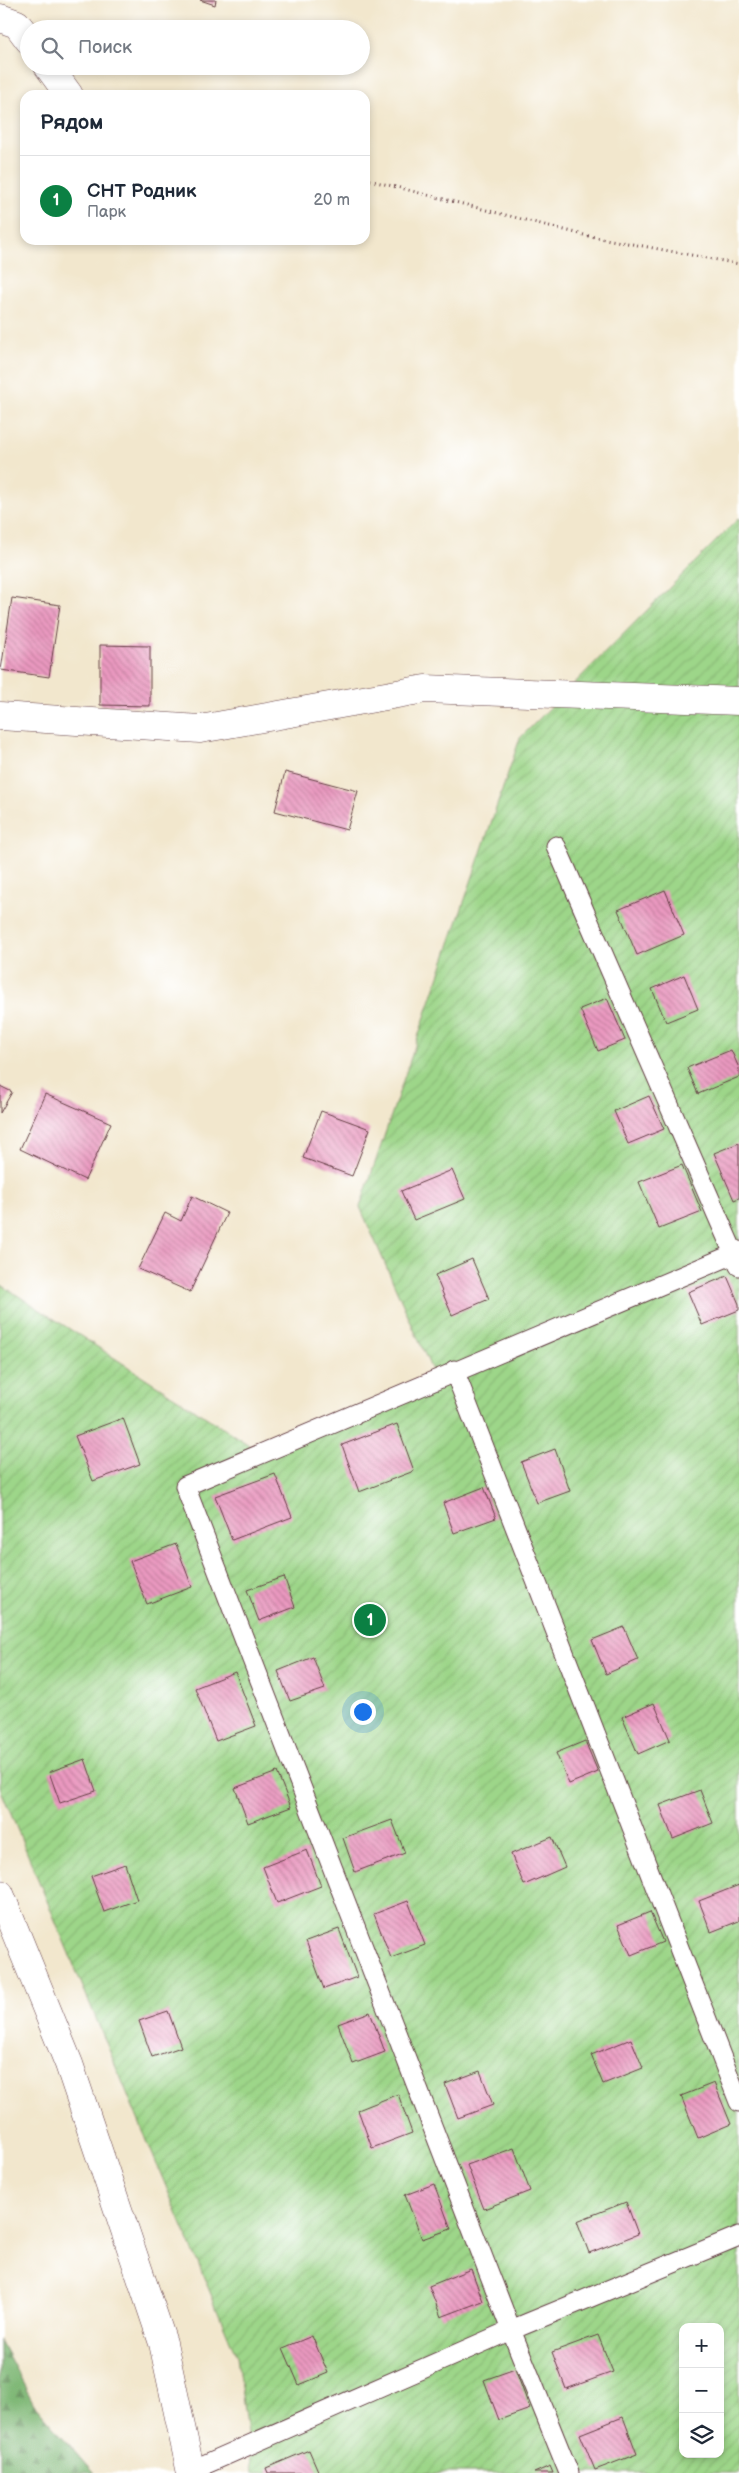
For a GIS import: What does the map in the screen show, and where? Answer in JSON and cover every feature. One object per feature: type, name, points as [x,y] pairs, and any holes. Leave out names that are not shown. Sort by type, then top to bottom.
[{"type":"street","points":[[0,18],[17,24],[20,28]]},
{"type":"street","points":[[55,75],[65,90]]},
{"type":"street","points":[[0,716],[200,729],[425,689],[739,701]]},
{"type":"street","points":[[0,1894],[70,2064],[163,2343],[190,2472]]},
{"type":"lane","points":[[556,846],[737,1257],[454,1370],[185,1486],[511,2330],[570,2473]]},
{"type":"lane","points":[[454,1370],[739,2102]]},
{"type":"lane","points":[[190,2472],[511,2330],[739,2236]]},
{"type":"path","points":[[370,180],[584,235],[739,264]]},
{"type":"green space","points":[[739,518],[739,2473],[252,2473],[237,2357],[0,1788],[0,1284],[260,1452],[434,1375],[360,1207],[520,738]]},
{"type":"green space","points":[[0,2340],[34,2404],[94,2473],[0,2473]]},
{"type":"building","points":[[200,0],[216,0],[215,5]]},
{"type":"building","points":[[12,598],[60,605],[49,677],[1,670]]},
{"type":"building","points":[[100,645],[150,646],[150,706],[100,705]]},
{"type":"building","points":[[285,772],[358,791],[347,830],[275,811]]},
{"type":"building","points":[[665,890],[684,935],[637,955],[618,910]]},
{"type":"building","points":[[684,975],[698,1009],[666,1022],[652,989]]},
{"type":"building","points":[[607,998],[625,1040],[598,1051],[580,1009]]},
{"type":"building","points":[[731,1050],[739,1068],[739,1077],[698,1094],[687,1068]]},
{"type":"building","points":[[0,1086],[12,1092],[0,1113]]},
{"type":"building","points":[[45,1094],[111,1123],[85,1180],[20,1149]]},
{"type":"building","points":[[649,1096],[664,1129],[628,1144],[614,1111]]},
{"type":"building","points":[[321,1111],[370,1129],[352,1176],[303,1158]]},
{"type":"building","points":[[739,1143],[739,1198],[734,1200],[714,1153]]},
{"type":"building","points":[[682,1165],[702,1212],[659,1229],[639,1182]]},
{"type":"building","points":[[452,1170],[465,1199],[414,1220],[401,1191]]},
{"type":"building","points":[[192,1196],[227,1213],[190,1292],[138,1269],[165,1213],[181,1221]]},
{"type":"building","points":[[472,1259],[489,1299],[452,1315],[435,1275]]},
{"type":"building","points":[[727,1276],[739,1304],[739,1310],[702,1325],[688,1292]]},
{"type":"building","points":[[123,1418],[140,1464],[93,1481],[75,1436]]},
{"type":"building","points":[[397,1424],[414,1471],[359,1492],[342,1445]]},
{"type":"building","points":[[555,1449],[570,1491],[537,1503],[521,1462]]},
{"type":"building","points":[[275,1474],[292,1517],[232,1540],[215,1496]]},
{"type":"building","points":[[484,1487],[496,1518],[454,1533],[443,1503]]},
{"type":"building","points":[[176,1544],[192,1587],[147,1604],[130,1561]]},
{"type":"building","points":[[284,1577],[295,1607],[259,1621],[247,1590]]},
{"type":"building","points":[[624,1627],[638,1660],[606,1674],[592,1640]]},
{"type":"building","points":[[313,1657],[325,1689],[290,1701],[278,1671]]},
{"type":"building","points":[[235,1672],[256,1726],[216,1741],[195,1688]]},
{"type":"building","points":[[654,1703],[670,1740],[638,1754],[622,1717]]},
{"type":"building","points":[[585,1741],[598,1772],[569,1784],[556,1753]]},
{"type":"building","points":[[85,1759],[96,1791],[60,1803],[49,1772]]},
{"type":"building","points":[[277,1772],[291,1807],[248,1823],[235,1788]]},
{"type":"building","points":[[700,1790],[713,1823],[673,1839],[660,1805]]},
{"type":"building","points":[[392,1820],[405,1853],[355,1872],[343,1838]]},
{"type":"building","points":[[552,1837],[565,1867],[524,1885],[511,1854]]},
{"type":"building","points":[[307,1850],[321,1886],[277,1903],[263,1867]]},
{"type":"building","points":[[125,1864],[137,1900],[104,1912],[91,1876]]},
{"type":"building","points":[[739,1885],[739,1921],[711,1932],[699,1901]]},
{"type":"building","points":[[408,1901],[425,1945],[391,1958],[374,1914]]},
{"type":"building","points":[[650,1912],[663,1942],[631,1955],[618,1925]]},
{"type":"building","points":[[339,1929],[357,1977],[324,1989],[306,1941]]},
{"type":"building","points":[[168,2011],[181,2047],[152,2057],[139,2021]]},
{"type":"building","points":[[370,2012],[385,2052],[353,2064],[338,2024]]},
{"type":"building","points":[[631,2039],[643,2068],[603,2084],[591,2055]]},
{"type":"building","points":[[480,2071],[493,2105],[458,2118],[445,2084]]},
{"type":"building","points":[[714,2083],[731,2124],[698,2138],[681,2096]]},
{"type":"building","points":[[398,2094],[412,2133],[372,2148],[358,2110]]},
{"type":"building","points":[[514,2148],[530,2191],[484,2209],[467,2165]]},
{"type":"building","points":[[434,2184],[451,2229],[422,2239],[405,2195]]},
{"type":"building","points":[[626,2202],[638,2234],[589,2253],[577,2221]]},
{"type":"building","points":[[471,2269],[483,2301],[441,2317],[429,2286]]},
{"type":"building","points":[[598,2335],[613,2372],[566,2389],[552,2352]]},
{"type":"building","points":[[312,2336],[328,2373],[299,2385],[283,2348]]},
{"type":"building","points":[[515,2369],[530,2409],[499,2420],[484,2380]]},
{"type":"building","points":[[623,2417],[637,2454],[595,2470],[580,2434]]},
{"type":"building","points":[[309,2450],[319,2473],[268,2473],[266,2468]]},
{"type":"building","points":[[550,2466],[553,2473],[534,2473]]},
{"type":"place","name":"СНТ Родник","points":[[370,1620]]}]
